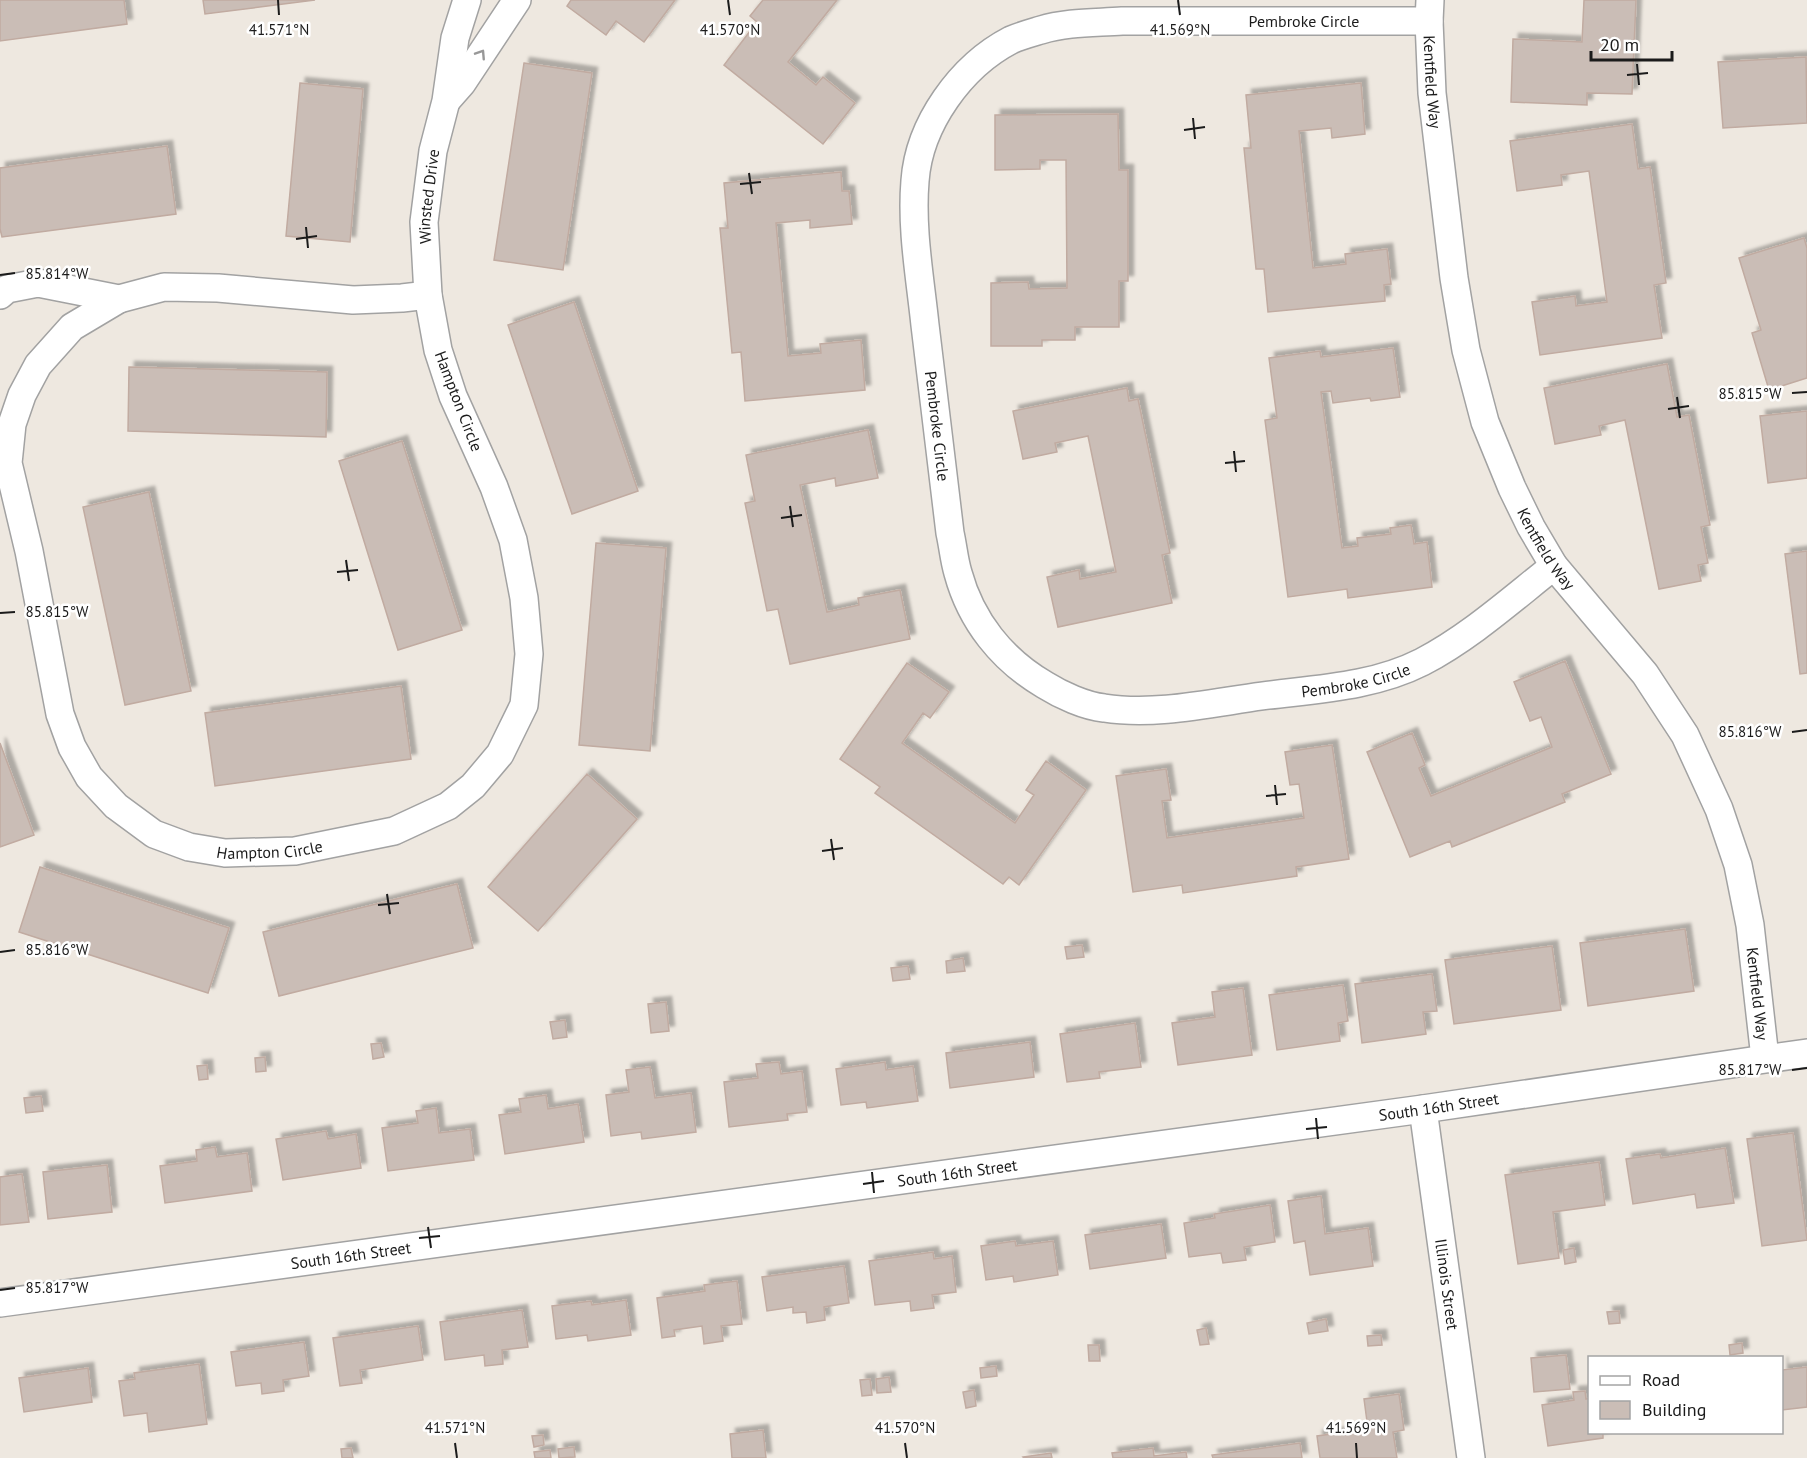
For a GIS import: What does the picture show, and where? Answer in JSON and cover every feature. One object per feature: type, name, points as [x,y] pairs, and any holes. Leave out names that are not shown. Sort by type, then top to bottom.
[{"type":"street","name":"Winsted Drive","points":[[428,295],[424,222],[433,151],[446,101],[455,38],[468,0]]},
{"type":"street","name":"Winsted Drive","points":[[446,101],[462,83],[517,0]]},
{"type":"street","name":"Pembroke Circle","points":[[1429,10],[1074,24],[1043,29],[1012,39],[987,55],[964,76],[942,104],[925,134],[915,178],[914,230],[950,533],[958,573],[984,631],[1002,653],[1030,677],[1060,694],[1103,708],[1156,710],[1358,684],[1391,675],[1420,663],[1467,634],[1554,566]]},
{"type":"street","name":"Kentfield Way","points":[[1429,10],[1432,93],[1454,278],[1466,350],[1489,432],[1512,488],[1554,566],[1645,674],[1685,735],[1719,809],[1738,865],[1750,925],[1765,1058]]},
{"type":"street","points":[[0,296],[7,289],[38,282],[119,299],[164,287],[218,288],[353,300],[428,295]]},
{"type":"street","name":"Hampton Circle","points":[[119,299],[72,327],[38,365],[22,395],[4,452],[29,551],[60,714],[72,747],[89,777],[116,806],[154,834],[189,847],[225,853],[295,851],[394,831],[448,806],[473,786],[500,754],[524,705],[529,654],[524,597],[513,540],[494,487],[453,396],[438,350],[428,295]]},
{"type":"street","name":"South 16th Street","points":[[0,1303],[1423,1109],[1807,1053]]},
{"type":"street","name":"Illinois Street","points":[[1423,1109],[1472,1458]]},
{"type":"building","points":[[0,0],[124,0],[127,24],[0,41]]},
{"type":"building","points":[[203,0],[315,0],[205,14]]},
{"type":"building","points":[[571,0],[675,0],[644,42],[616,21],[606,35],[567,6]]},
{"type":"building","points":[[763,0],[837,0],[788,62],[816,85],[823,77],[855,103],[823,144],[724,65],[757,22],[750,16]]},
{"type":"building","points":[[1584,0],[1636,0],[1632,94],[1587,93],[1587,105],[1511,102],[1513,39],[1582,42]]},
{"type":"building","points":[[1806,57],[1807,123],[1723,128],[1718,62]]},
{"type":"building","points":[[524,63],[592,73],[563,270],[494,260]]},
{"type":"building","points":[[300,83],[363,89],[350,242],[286,236]]},
{"type":"building","points":[[1361,83],[1365,134],[1332,138],[1331,128],[1299,131],[1313,268],[1346,264],[1345,254],[1387,249],[1391,284],[1384,285],[1385,301],[1268,312],[1264,269],[1256,269],[1244,148],[1251,148],[1246,95]]},
{"type":"building","points":[[1118,114],[1119,170],[1128,170],[1128,281],[1119,281],[1119,327],[1075,327],[1075,340],[1042,340],[1042,346],[991,346],[991,283],[1028,282],[1029,289],[1067,288],[1066,160],[1040,160],[1040,169],[995,170],[995,115]]},
{"type":"building","points":[[1632,124],[1638,169],[1650,167],[1666,283],[1654,285],[1662,338],[1540,355],[1532,302],[1575,296],[1576,306],[1607,302],[1589,171],[1561,175],[1562,185],[1517,191],[1510,141]]},
{"type":"building","points":[[167,146],[176,214],[2,237],[0,168]]},
{"type":"building","points":[[841,172],[842,191],[849,191],[852,224],[810,228],[810,220],[776,223],[788,356],[821,353],[820,344],[861,340],[865,390],[745,401],[741,352],[732,353],[720,228],[728,228],[724,183]]},
{"type":"building","points":[[1804,238],[1807,248],[1807,378],[1769,390],[1752,333],[1761,330],[1739,258]]},
{"type":"building","points":[[574,302],[638,491],[572,514],[508,325]]},
{"type":"building","points":[[1393,348],[1400,397],[1333,403],[1331,391],[1321,392],[1342,548],[1358,546],[1357,538],[1391,534],[1390,528],[1411,525],[1414,544],[1427,542],[1432,587],[1348,598],[1347,589],[1288,597],[1265,420],[1277,418],[1269,358],[1320,351],[1321,357]]},
{"type":"building","points":[[1667,364],[1677,417],[1689,415],[1710,525],[1701,527],[1708,563],[1698,565],[1701,581],[1659,589],[1625,420],[1599,426],[1601,435],[1555,444],[1544,388]]},
{"type":"building","points":[[129,367],[327,372],[326,437],[128,431]]},
{"type":"building","points":[[1127,388],[1129,401],[1138,399],[1170,553],[1162,555],[1172,603],[1058,627],[1047,577],[1079,570],[1080,579],[1116,572],[1088,436],[1055,443],[1057,452],[1023,459],[1013,411]]},
{"type":"building","points":[[1807,411],[1807,478],[1768,483],[1760,416]]},
{"type":"building","points":[[868,430],[878,478],[836,486],[835,478],[800,485],[827,612],[859,605],[858,598],[900,590],[910,639],[790,664],[778,609],[767,611],[745,503],[755,501],[746,455]]},
{"type":"building","points":[[402,441],[462,630],[398,650],[339,461]]},
{"type":"building","points":[[149,492],[191,691],[125,705],[83,507]]},
{"type":"building","points":[[596,543],[666,548],[650,751],[579,745]]},
{"type":"building","points":[[1807,551],[1807,673],[1800,674],[1785,554]]},
{"type":"building","points":[[1565,661],[1611,774],[1562,794],[1565,802],[1452,847],[1450,841],[1410,857],[1367,752],[1412,733],[1425,765],[1419,768],[1431,796],[1552,747],[1541,717],[1530,721],[1514,682]]},
{"type":"building","points":[[907,663],[949,692],[930,718],[923,713],[902,743],[1015,823],[1034,795],[1026,790],[1046,761],[1086,790],[1019,885],[1009,877],[1003,884],[875,793],[880,787],[840,759]]},
{"type":"building","points":[[401,686],[411,759],[215,786],[205,713]]},
{"type":"building","points":[[0,743],[34,835],[0,847]]},
{"type":"building","points":[[1332,745],[1349,859],[1296,867],[1297,876],[1183,893],[1182,885],[1133,892],[1116,776],[1166,769],[1171,800],[1162,801],[1167,838],[1304,818],[1299,784],[1290,785],[1285,752]]},
{"type":"building","points":[[587,774],[637,819],[538,931],[488,887]]},
{"type":"building","points":[[40,867],[229,928],[208,993],[19,932]]},
{"type":"building","points":[[457,884],[473,948],[279,996],[263,932]]},
{"type":"building","points":[[1685,929],[1694,991],[1588,1006],[1580,943]]},
{"type":"building","points":[[1082,945],[1084,957],[1067,959],[1065,947]]},
{"type":"building","points":[[1552,946],[1561,1010],[1454,1024],[1445,960]]},
{"type":"building","points":[[963,958],[965,971],[947,973],[946,961]]},
{"type":"building","points":[[908,966],[910,979],[893,981],[891,968]]},
{"type":"building","points":[[1432,974],[1437,1011],[1423,1012],[1426,1034],[1362,1043],[1355,984]]},
{"type":"building","points":[[1343,985],[1348,1021],[1338,1023],[1340,1041],[1277,1050],[1269,995]]},
{"type":"building","points":[[1243,988],[1252,1055],[1178,1065],[1172,1023],[1215,1017],[1212,992]]},
{"type":"building","points":[[666,1002],[669,1031],[651,1033],[648,1004]]},
{"type":"building","points":[[565,1020],[567,1037],[553,1039],[550,1022]]},
{"type":"building","points":[[1135,1023],[1141,1067],[1099,1072],[1100,1078],[1067,1082],[1060,1034]]},
{"type":"building","points":[[1030,1042],[1034,1077],[950,1088],[946,1053]]},
{"type":"building","points":[[381,1043],[384,1057],[373,1059],[371,1044]]},
{"type":"building","points":[[265,1057],[266,1071],[256,1072],[255,1058]]},
{"type":"building","points":[[779,1062],[781,1074],[802,1071],[807,1112],[787,1114],[788,1120],[729,1127],[724,1082],[758,1078],[756,1064]]},
{"type":"building","points":[[885,1062],[886,1070],[913,1066],[918,1101],[867,1108],[866,1102],[841,1105],[836,1069]]},
{"type":"building","points":[[207,1065],[208,1079],[199,1080],[197,1066]]},
{"type":"building","points":[[650,1067],[655,1098],[691,1093],[696,1132],[642,1139],[641,1132],[611,1136],[606,1095],[629,1092],[626,1070]]},
{"type":"building","points":[[546,1095],[548,1109],[578,1104],[584,1142],[505,1154],[499,1115],[521,1112],[519,1099]]},
{"type":"building","points":[[41,1096],[43,1111],[26,1113],[24,1098]]},
{"type":"building","points":[[436,1108],[439,1133],[470,1129],[474,1160],[388,1171],[382,1128],[418,1123],[416,1111]]},
{"type":"building","points":[[326,1131],[328,1139],[356,1134],[361,1168],[283,1180],[276,1139]]},
{"type":"building","points":[[1793,1133],[1807,1240],[1762,1246],[1747,1139]]},
{"type":"building","points":[[215,1147],[217,1157],[247,1153],[252,1191],[165,1203],[160,1166],[197,1161],[196,1150]]},
{"type":"building","points":[[1725,1148],[1734,1203],[1697,1208],[1695,1194],[1633,1204],[1626,1159],[1660,1154],[1661,1158]]},
{"type":"building","points":[[1599,1162],[1605,1205],[1553,1212],[1559,1258],[1518,1264],[1505,1175]]},
{"type":"building","points":[[107,1165],[112,1212],[48,1219],[43,1172]]},
{"type":"building","points":[[22,1174],[29,1222],[0,1225],[0,1177]]},
{"type":"building","points":[[1321,1196],[1325,1234],[1368,1228],[1373,1266],[1310,1275],[1305,1241],[1294,1243],[1288,1201]]},
{"type":"building","points":[[1270,1205],[1275,1242],[1244,1247],[1246,1260],[1223,1263],[1221,1253],[1189,1257],[1184,1223],[1215,1218],[1214,1214]]},
{"type":"building","points":[[1161,1224],[1166,1258],[1090,1269],[1085,1235]]},
{"type":"building","points":[[1015,1241],[1016,1246],[1053,1241],[1058,1275],[1014,1282],[1013,1276],[986,1280],[981,1246]]},
{"type":"building","points":[[1574,1248],[1576,1262],[1565,1264],[1563,1250]]},
{"type":"building","points":[[933,1252],[934,1259],[952,1256],[956,1292],[932,1295],[934,1308],[911,1311],[910,1301],[875,1305],[869,1261]]},
{"type":"building","points":[[844,1266],[849,1303],[824,1307],[825,1320],[807,1323],[806,1312],[793,1313],[793,1307],[767,1311],[762,1277]]},
{"type":"building","points":[[737,1281],[742,1324],[721,1326],[723,1341],[704,1344],[702,1326],[674,1330],[675,1336],[662,1338],[657,1298],[705,1291],[704,1285]]},
{"type":"building","points":[[626,1300],[631,1335],[588,1341],[587,1335],[556,1339],[552,1306],[591,1301],[592,1305]]},
{"type":"building","points":[[522,1310],[528,1347],[502,1350],[503,1364],[485,1366],[484,1355],[445,1360],[440,1322]]},
{"type":"building","points":[[1619,1311],[1620,1323],[1609,1324],[1607,1312]]},
{"type":"building","points":[[1326,1319],[1328,1331],[1309,1334],[1307,1323]]},
{"type":"building","points":[[418,1326],[423,1360],[360,1370],[362,1383],[340,1386],[333,1338]]},
{"type":"building","points":[[1206,1328],[1209,1344],[1200,1345],[1197,1330]]},
{"type":"building","points":[[1381,1335],[1382,1345],[1368,1346],[1367,1336]]},
{"type":"building","points":[[304,1342],[309,1376],[283,1380],[284,1391],[262,1394],[261,1383],[236,1386],[231,1352]]},
{"type":"building","points":[[1742,1343],[1743,1353],[1730,1355],[1729,1345]]},
{"type":"building","points":[[1088,1345],[1099,1345],[1100,1361],[1089,1361]]},
{"type":"building","points":[[1566,1355],[1570,1389],[1534,1392],[1531,1358]]},
{"type":"building","points":[[199,1364],[207,1424],[149,1432],[147,1413],[124,1416],[119,1381],[135,1379],[134,1373]]},
{"type":"building","points":[[996,1366],[997,1376],[981,1378],[980,1368]]},
{"type":"building","points":[[1807,1367],[1807,1407],[1783,1410],[1783,1370]]},
{"type":"building","points":[[88,1368],[92,1402],[24,1412],[19,1378]]},
{"type":"building","points":[[889,1377],[891,1392],[877,1393],[876,1379]]},
{"type":"building","points":[[870,1379],[872,1395],[862,1396],[860,1380]]},
{"type":"building","points":[[974,1390],[976,1406],[966,1408],[963,1392]]},
{"type":"building","points":[[1585,1391],[1586,1399],[1588,1398],[1588,1434],[1603,1434],[1603,1438],[1548,1446],[1542,1405],[1574,1400],[1573,1392]]},
{"type":"building","points":[[1399,1394],[1404,1430],[1393,1432],[1397,1458],[1320,1458],[1317,1436],[1368,1429],[1364,1399]]},
{"type":"building","points":[[763,1430],[766,1458],[732,1458],[730,1434]]},
{"type":"building","points":[[543,1435],[544,1445],[534,1447],[532,1436]]},
{"type":"building","points":[[1300,1443],[1302,1458],[1213,1458],[1212,1455]]},
{"type":"building","points":[[574,1447],[575,1457],[559,1458],[558,1449]]},
{"type":"building","points":[[351,1448],[353,1458],[342,1458],[341,1449]]},
{"type":"building","points":[[1153,1448],[1154,1456],[1186,1452],[1187,1458],[1113,1458],[1112,1453]]},
{"type":"building","points":[[550,1450],[551,1458],[535,1458],[534,1452]]},
{"type":"building","points":[[1051,1453],[1052,1458],[1023,1457]]}]
